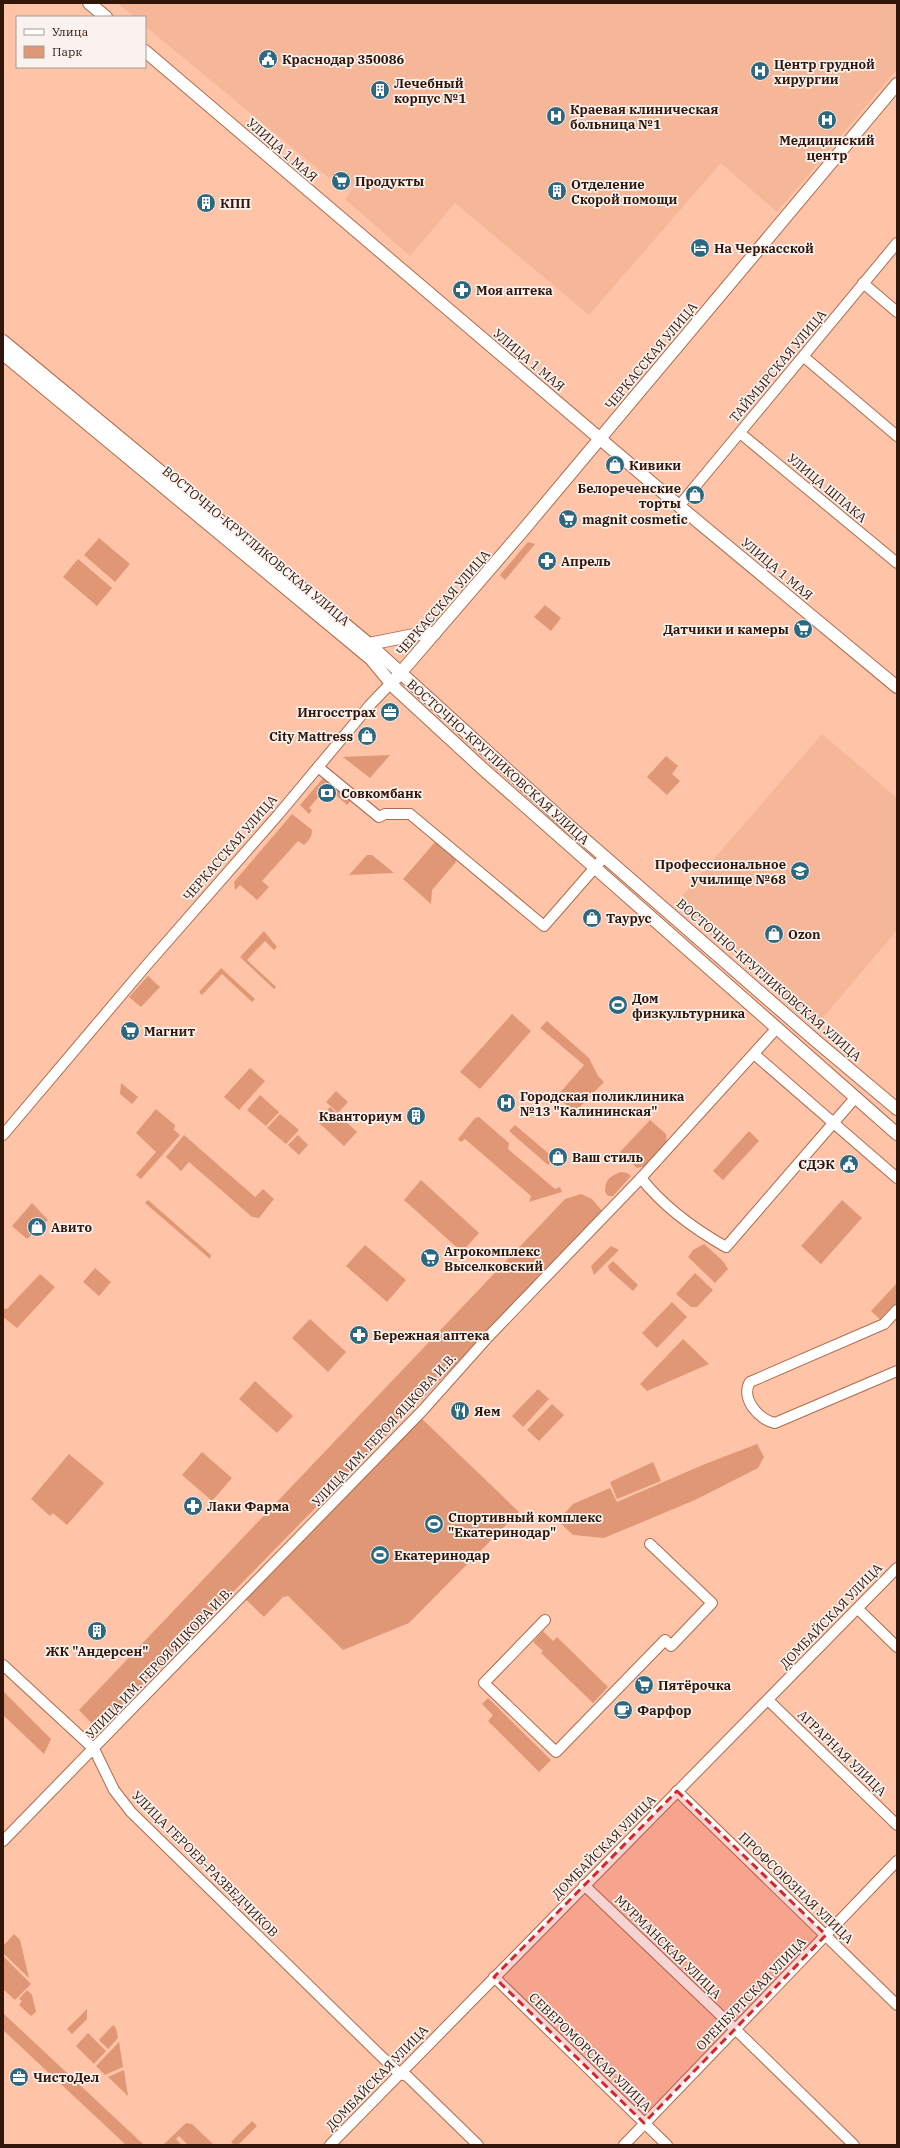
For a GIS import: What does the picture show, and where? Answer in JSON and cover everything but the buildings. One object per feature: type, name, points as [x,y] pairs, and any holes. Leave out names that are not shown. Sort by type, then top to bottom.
[{"type":"street","points":[[89,3],[105,16]]},
{"type":"street","name":"УЛИЦА 1 МАЯ","points":[[146,52],[679,506],[897,687]]},
{"type":"street","name":"ЧЕРКАССКАЯ УЛИЦА","points":[[3,1135],[318,767],[401,673],[601,438],[897,84]]},
{"type":"street","name":"ТАЙМЫРСКАЯ УЛИЦА","points":[[679,506],[897,243]]},
{"type":"street","points":[[863,284],[897,312]]},
{"type":"street","name":"ВОСТОЧНО-КРУГЛИКОВСКАЯ УЛИЦА","points":[[3,341],[369,644],[605,856],[816,1041],[897,1109]]},
{"type":"street","name":"ВОСТОЧНО-КРУГЛИКОВСКАЯ УЛИЦА","points":[[3,354],[371,659],[391,683],[594,868],[897,1134]]},
{"type":"street","points":[[804,357],[897,436]]},
{"type":"street","name":"УЛИЦА ШПАКА","points":[[740,433],[897,563]]},
{"type":"street","points":[[369,644],[424,633],[435,633]]},
{"type":"street","points":[[318,767],[379,817],[385,814],[410,814],[544,926],[605,856]]},
{"type":"street","name":"УЛИЦА ИМ. ГЕРОЯ ЯЦКОВА И.В.","points":[[3,1841],[423,1410],[488,1337],[641,1178],[776,1029]]},
{"type":"street","points":[[754,1054],[897,1178]]},
{"type":"street","points":[[641,1178],[654,1192],[703,1234],[726,1247],[855,1098]]},
{"type":"street","points":[[897,1310],[884,1324],[750,1382],[747,1387],[746,1395],[749,1402],[764,1419],[775,1423],[897,1371]]},
{"type":"street","points":[[545,1620],[484,1683],[556,1752],[665,1640],[671,1646],[712,1603],[650,1544]]},
{"type":"street","name":"ДОМБАЙСКАЯ УЛИЦА","points":[[330,2145],[897,1568]]},
{"type":"street","points":[[858,1609],[897,1647]]},
{"type":"street","name":"УЛИЦА ГЕРОЕВ-РАЗВЕДЧИКОВ","points":[[3,1665],[94,1749],[114,1790],[131,1812],[400,2074],[406,2076],[478,2145]]},
{"type":"street","name":"АГРАРНАЯ УЛИЦА","points":[[768,1700],[897,1825]]},
{"type":"street","name":"ПРОФСОЮЗНАЯ УЛИЦА","points":[[677,1791],[897,2005]]},
{"type":"street","name":"ОРЕНБУРГСКАЯ УЛИЦА","points":[[624,2145],[897,1861]]},
{"type":"street","name":"МУРМАНСКАЯ УЛИЦА","points":[[584,1885],[854,2145]]},
{"type":"street","name":"СЕВЕРОМОРСКАЯ УЛИЦА","points":[[494,1977],[667,2145]]},
{"type":"highlighted area","points":[[677,1791],[826,1935],[644,2123],[494,1977]]},
{"type":"shaded area","name":"Краевая клиническая больница №1","points":[[117,3],[897,3],[897,69],[777,212],[721,163],[589,315],[455,203],[410,256],[345,199],[354,187],[337,173],[329,178],[146,27],[146,16],[133,16]]},
{"type":"shaded area","name":"Профессиональное училище №68","points":[[822,734],[897,798],[897,930],[817,1025],[675,904]]},
{"type":"green space","points":[[99,538],[130,564],[115,582],[84,555]]},
{"type":"green space","points":[[528,542],[535,544],[505,580],[500,575]]},
{"type":"green space","points":[[78,559],[112,588],[97,606],[63,577]]},
{"type":"green space","points":[[545,605],[561,618],[551,631],[534,617]]},
{"type":"green space","points":[[390,755],[370,778],[343,757]]},
{"type":"green space","points":[[666,756],[678,766],[672,774],[680,781],[667,795],[647,777]]},
{"type":"green space","points":[[324,777],[351,800],[347,805],[327,787],[309,808],[312,810],[309,814],[300,805]]},
{"type":"green space","points":[[292,814],[312,830],[309,840],[304,845],[298,841],[262,881],[269,887],[257,900],[240,885],[235,890],[234,882]]},
{"type":"green space","points":[[436,841],[455,858],[456,862],[432,890],[431,904],[403,879]]},
{"type":"green space","points":[[367,855],[372,855],[394,873],[349,875]]},
{"type":"green space","points":[[264,931],[277,947],[274,950],[265,941],[247,960],[276,987],[274,989],[240,957]]},
{"type":"green space","points":[[221,968],[255,999],[252,1002],[222,974],[202,995],[199,992]]},
{"type":"green space","points":[[148,976],[160,987],[141,1007],[129,997]]},
{"type":"green space","points":[[512,1014],[531,1031],[480,1089],[460,1072]]},
{"type":"green space","points":[[547,1021],[589,1058],[598,1076],[604,1082],[575,1112],[559,1099],[558,1095],[584,1065],[540,1028]]},
{"type":"green space","points":[[250,1068],[265,1081],[239,1110],[224,1097]]},
{"type":"green space","points":[[121,1083],[138,1097],[132,1104],[120,1094]]},
{"type":"green space","points":[[336,1091],[348,1102],[338,1113],[326,1102]]},
{"type":"green space","points":[[260,1095],[279,1112],[266,1126],[247,1110]]},
{"type":"green space","points":[[330,1107],[357,1132],[344,1146],[317,1121]]},
{"type":"green space","points":[[156,1109],[175,1125],[174,1130],[180,1135],[141,1179],[136,1175],[156,1152],[136,1133]]},
{"type":"green space","points":[[280,1114],[299,1130],[286,1144],[267,1128]]},
{"type":"green space","points":[[479,1117],[509,1143],[508,1149],[555,1189],[560,1187],[562,1192],[529,1202],[531,1196],[465,1139],[461,1142],[458,1139],[475,1118]]},
{"type":"green space","points":[[650,1120],[666,1134],[667,1144],[646,1166],[637,1168],[620,1152]]},
{"type":"green space","points":[[515,1125],[554,1158],[548,1165],[509,1131]]},
{"type":"green space","points":[[749,1131],[759,1141],[723,1180],[713,1171]]},
{"type":"green space","points":[[184,1135],[255,1197],[263,1189],[274,1199],[259,1218],[252,1217],[189,1162],[181,1171],[166,1157]]},
{"type":"green space","points":[[298,1135],[308,1145],[299,1155],[288,1145]]},
{"type":"green space","points":[[621,1172],[627,1173],[631,1176],[613,1196],[608,1196],[605,1192],[608,1179]]},
{"type":"green space","points":[[421,1180],[479,1233],[462,1252],[404,1200]]},
{"type":"green space","points":[[581,1194],[592,1199],[604,1213],[98,1730],[79,1710],[565,1199]]},
{"type":"green space","points":[[148,1200],[211,1255],[210,1259],[145,1203]]},
{"type":"green space","points":[[842,1200],[862,1218],[821,1264],[801,1246]]},
{"type":"green space","points":[[32,1203],[48,1220],[27,1239],[12,1226]]},
{"type":"green space","points":[[704,1244],[723,1261],[728,1269],[715,1283],[688,1257],[693,1250]]},
{"type":"green space","points":[[365,1245],[406,1280],[387,1302],[346,1266]]},
{"type":"green space","points":[[611,1246],[619,1250],[594,1275],[591,1266]]},
{"type":"green space","points":[[613,1261],[638,1285],[633,1291],[609,1270],[608,1266]]},
{"type":"green space","points":[[95,1268],[111,1282],[99,1296],[83,1282]]},
{"type":"green space","points":[[695,1273],[713,1290],[697,1307],[691,1307],[676,1294]]},
{"type":"green space","points":[[40,1274],[55,1287],[17,1328],[3,1317],[3,1309],[7,1309]]},
{"type":"green space","points":[[897,1283],[897,1305],[882,1321],[871,1311]]},
{"type":"green space","points":[[672,1302],[687,1317],[657,1348],[642,1333]]},
{"type":"green space","points":[[310,1319],[346,1352],[328,1372],[292,1338]]},
{"type":"green space","points":[[683,1339],[709,1364],[647,1391],[640,1384]]},
{"type":"green space","points":[[255,1381],[293,1416],[277,1433],[239,1399]]},
{"type":"green space","points":[[538,1389],[549,1399],[523,1427],[512,1416]]},
{"type":"green space","points":[[552,1404],[564,1415],[539,1441],[527,1430]]},
{"type":"green space","name":"Екатеринодар","points":[[418,1415],[519,1512],[409,1623],[343,1650],[288,1596],[283,1597],[264,1617],[242,1596]]},
{"type":"green space","points":[[757,1444],[764,1457],[758,1468],[695,1500],[604,1538],[573,1535],[558,1521],[573,1504],[610,1488],[617,1502],[705,1464]]},
{"type":"green space","points":[[202,1452],[232,1478],[212,1501],[182,1475]]},
{"type":"green space","points":[[69,1454],[104,1483],[67,1525],[53,1513],[50,1516],[31,1499]]},
{"type":"green space","points":[[653,1462],[661,1481],[617,1499],[610,1482]]},
{"type":"green space","points":[[543,1631],[553,1641],[557,1637],[608,1687],[593,1703],[541,1653],[543,1651],[533,1642]]},
{"type":"green space","points":[[3,1691],[51,1739],[44,1754],[3,1715]]},
{"type":"green space","points":[[488,1698],[551,1760],[539,1772],[488,1721],[493,1715],[482,1704]]},
{"type":"green space","points":[[14,1934],[20,1940],[29,1978],[3,1953],[3,1946]]},
{"type":"green space","points":[[4,1957],[31,1984],[15,2000],[3,1989]]},
{"type":"green space","points":[[27,1990],[32,1995],[36,2012],[31,2016],[19,2005],[22,2001],[19,1999]]},
{"type":"green space","points":[[87,2009],[87,2019],[72,2034],[67,2029]]},
{"type":"green space","points":[[3,2013],[144,2145],[126,2145],[3,2030]]},
{"type":"green space","points":[[113,2025],[116,2028],[118,2038],[108,2049],[99,2040]]},
{"type":"green space","points":[[88,2033],[106,2051],[94,2064],[76,2046]]},
{"type":"green space","points":[[119,2042],[123,2067],[105,2075],[96,2066]]},
{"type":"green space","points":[[124,2070],[128,2096],[108,2077]]},
{"type":"green space","points":[[252,2121],[257,2126],[238,2145],[234,2145],[231,2142]]},
{"type":"green space","points":[[186,2123],[192,2124],[214,2145],[188,2145],[179,2136],[176,2139],[182,2145],[163,2145]]},
{"type":"place","name":"Краснодар 350086","points":[[268,59]]},
{"type":"place","name":"Центр грудной хирургии","points":[[760,71]]},
{"type":"place","name":"Лечебный корпус №1","points":[[380,90]]},
{"type":"place","name":"Краевая клиническая больница №1","points":[[556,116]]},
{"type":"place","name":"Медицинский центр","points":[[827,120]]},
{"type":"place","name":"Продукты","points":[[341,181]]},
{"type":"place","name":"Отделение Скорой помощи","points":[[557,191]]},
{"type":"place","name":"КПП","points":[[206,203]]},
{"type":"place","name":"На Черкасской","points":[[700,248]]},
{"type":"place","name":"Моя аптека","points":[[462,290]]},
{"type":"place","name":"Кивики","points":[[615,465]]},
{"type":"place","name":"Белореченские торты","points":[[695,495]]},
{"type":"place","name":"magnit cosmetic","points":[[568,519]]},
{"type":"place","name":"Апрель","points":[[547,561]]},
{"type":"place","name":"Датчики и камеры","points":[[803,629]]},
{"type":"place","name":"Ингосстрах","points":[[390,712]]},
{"type":"place","name":"City Mattress","points":[[367,736]]},
{"type":"place","name":"Совкомбанк","points":[[327,793]]},
{"type":"place","name":"Профессиональное училище №68","points":[[800,871]]},
{"type":"place","name":"Таурус","points":[[592,918]]},
{"type":"place","name":"Ozon","points":[[774,934]]},
{"type":"place","name":"Дом физкультурника","points":[[618,1005]]},
{"type":"place","name":"Магнит","points":[[130,1031]]},
{"type":"place","name":"Городская поликлиника №13 \"Калининская\"","points":[[506,1103]]},
{"type":"place","name":"Кванториум","points":[[416,1116]]},
{"type":"place","name":"Ваш стиль","points":[[558,1157]]},
{"type":"place","name":"СДЭК","points":[[849,1164]]},
{"type":"place","name":"Авито","points":[[37,1227]]},
{"type":"place","name":"Агрокомплекс Выселковский","points":[[430,1258]]},
{"type":"place","name":"Бережная аптека","points":[[359,1335]]},
{"type":"place","name":"Яем","points":[[460,1411]]},
{"type":"place","name":"Лаки Фарма","points":[[193,1506]]},
{"type":"place","name":"Спортивный комплекс \"Екатеринодар\"","points":[[434,1524]]},
{"type":"place","name":"Екатеринодар","points":[[380,1555]]},
{"type":"place","name":"ЖК \"Андерсен\"","points":[[97,1631]]},
{"type":"place","name":"Пятёрочка","points":[[644,1685]]},
{"type":"place","name":"Фарфор","points":[[623,1710]]},
{"type":"place","name":"ЧистоДел","points":[[19,2077]]}]
